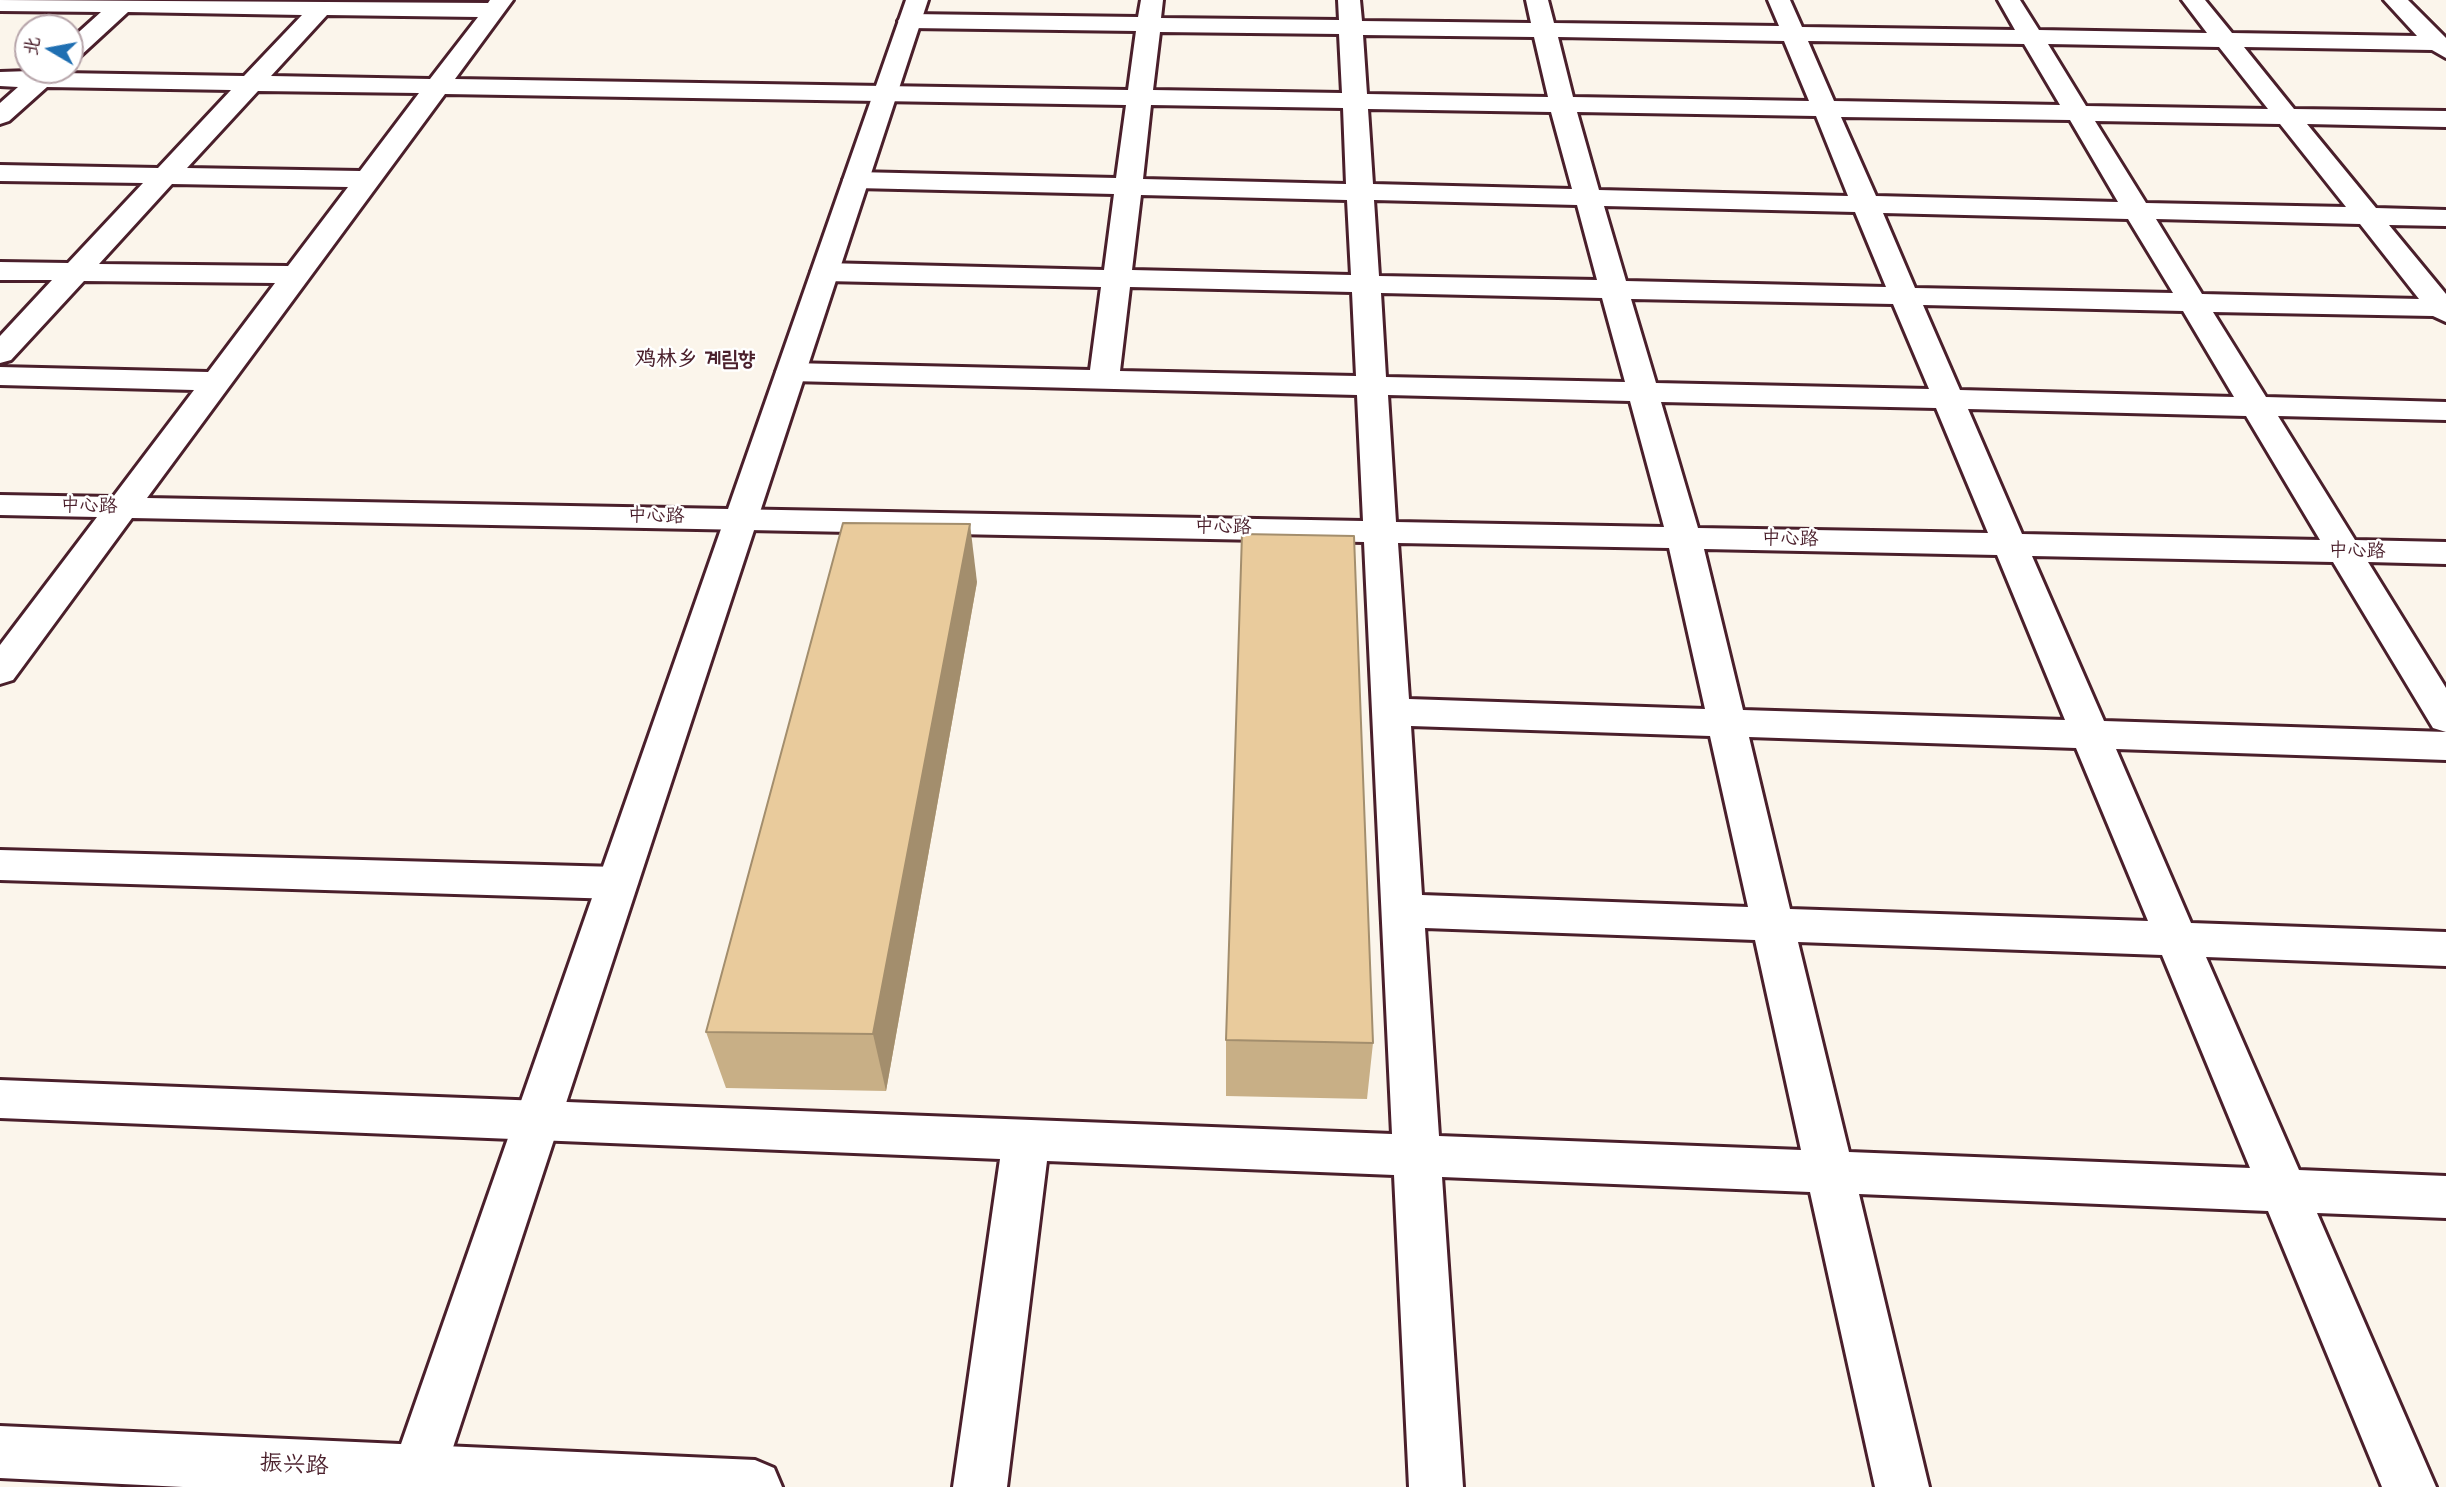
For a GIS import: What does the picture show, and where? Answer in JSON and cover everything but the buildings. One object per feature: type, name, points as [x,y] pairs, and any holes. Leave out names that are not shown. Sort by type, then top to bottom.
[{"type":"street","points":[[2009,0],[2446,719]]},
{"type":"street","points":[[2193,0],[2444,309]]},
{"type":"street","points":[[2395,0],[2442,47]]},
{"type":"street","points":[[84,40],[125,3]]},
{"type":"street","points":[[0,4],[498,5]]},
{"type":"street","points":[[0,354],[324,4]]},
{"type":"street","points":[[0,671],[498,5]]},
{"type":"street","points":[[416,1479],[913,10],[1786,17],[2032,37],[2442,47]]},
{"type":"street","points":[[1104,380],[1150,12]]},
{"type":"street","points":[[1350,14],[1436,1487]]},
{"type":"street","points":[[1541,15],[1562,104],[1684,537],[1902,1487]]},
{"type":"street","points":[[1786,17],[2409,1487]]},
{"type":"street","points":[[84,76],[253,83],[2446,119]]},
{"type":"street","points":[[0,116],[35,84]]},
{"type":"street","points":[[0,173],[368,179]]},
{"type":"street","points":[[856,180],[2446,218]]},
{"type":"street","points":[[0,271],[296,275]]},
{"type":"street","points":[[825,272],[2444,309]]},
{"type":"street","points":[[791,372],[2446,411]]},
{"type":"street","points":[[0,376],[217,381]]},
{"type":"street","name":"中心路","points":[[0,505],[741,517],[2446,553]]},
{"type":"street","points":[[1391,712],[2446,746]]},
{"type":"street","points":[[0,865],[617,883]]},
{"type":"street","points":[[1402,911],[2446,948]]},
{"type":"street","points":[[0,1099],[538,1118],[2446,1197]]},
{"type":"street","points":[[980,1487],[1026,1139]]},
{"type":"street","name":"振兴路","points":[[0,1452],[416,1479],[755,1487]]},
{"type":"district","name":"鸡林乡 계림향","points":[[695,359]]}]
